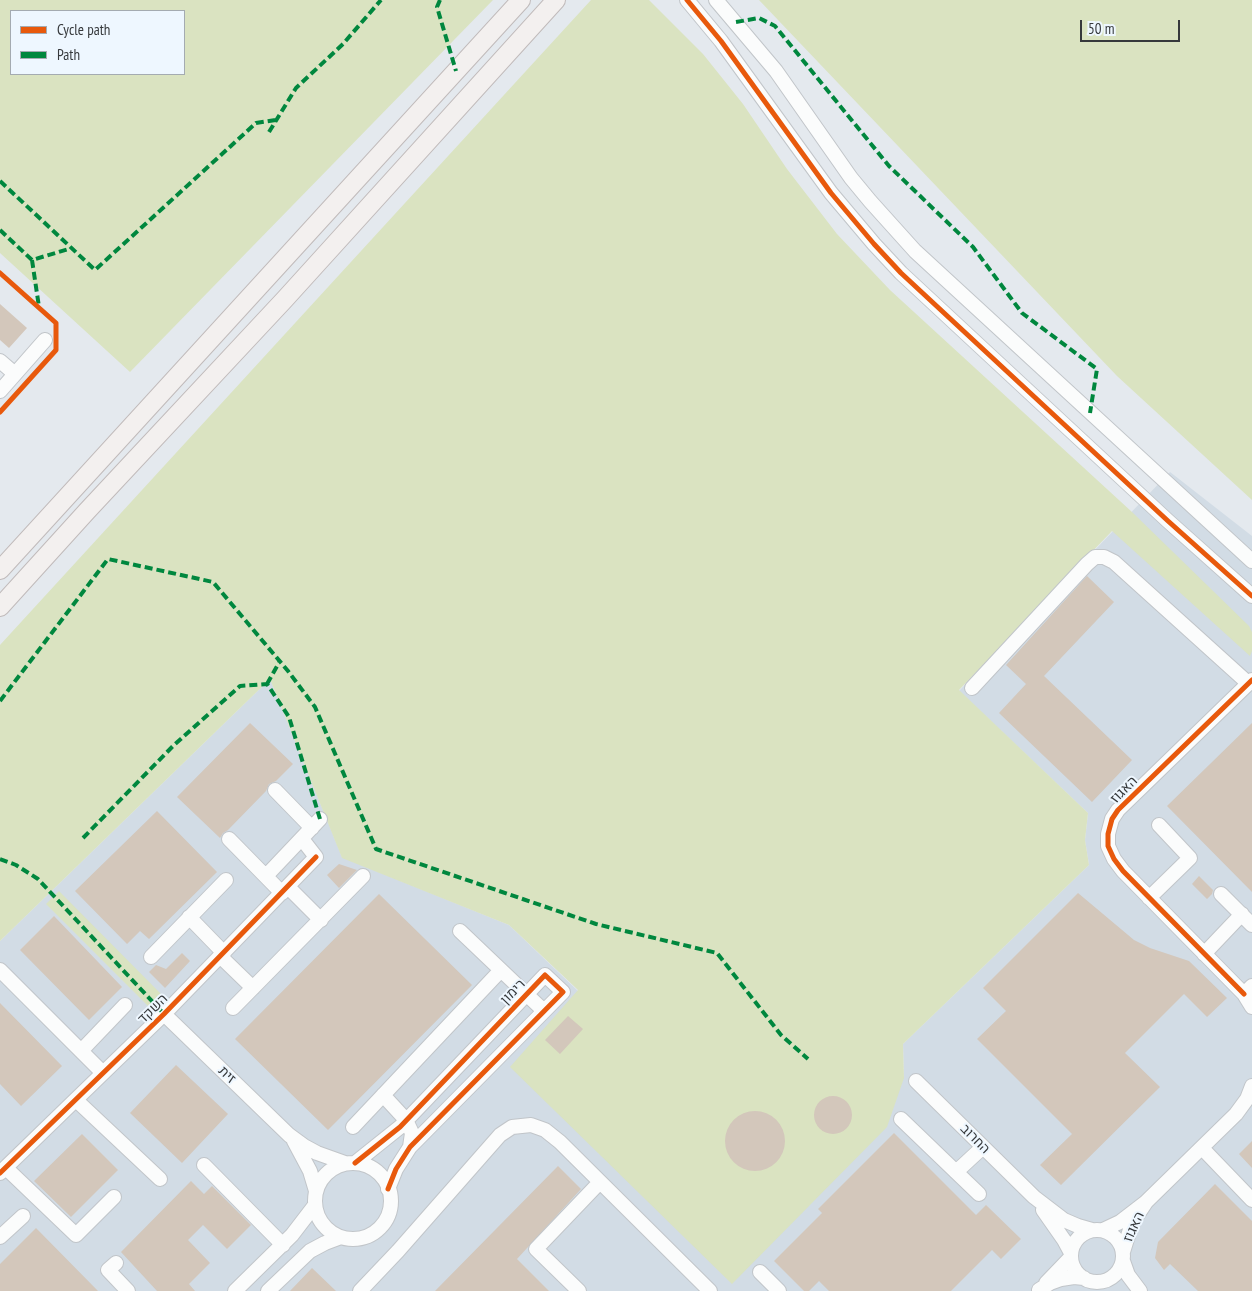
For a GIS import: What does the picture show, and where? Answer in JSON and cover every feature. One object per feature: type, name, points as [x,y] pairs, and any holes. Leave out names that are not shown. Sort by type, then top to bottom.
[{"type":"main road","points":[[0,570],[520,0]]},
{"type":"main road","points":[[0,607],[286,299],[556,0]]},
{"type":"street","points":[[687,0],[722,41],[830,193],[901,273],[1168,521],[1252,596]]},
{"type":"street","points":[[716,0],[776,71],[851,178],[915,251],[1250,556]]},
{"type":"street","points":[[0,391],[45,340]]},
{"type":"street","points":[[0,361],[15,374]]},
{"type":"street","points":[[972,688],[1087,564],[1095,558],[1104,557],[1114,562],[1250,681]]},
{"type":"street","name":"האגוז","points":[[1250,681],[1118,810],[1112,819],[1108,834],[1108,846],[1114,859],[1123,871],[1204,954],[1249,993],[1252,1007]]},
{"type":"street","points":[[266,876],[316,823],[275,790]]},
{"type":"street","points":[[1149,898],[1190,858],[1159,825]]},
{"type":"street","points":[[229,839],[266,876],[321,920]]},
{"type":"street","name":"השקד","points":[[4,1165],[76,1100],[164,1014],[316,857],[302,839]]},
{"type":"street","points":[[233,1008],[364,876]]},
{"type":"street","points":[[150,956],[226,880]]},
{"type":"street","points":[[1204,954],[1247,920],[1221,894]]},
{"type":"street","points":[[190,917],[253,988]]},
{"type":"street","points":[[460,931],[544,1011]]},
{"type":"street","points":[[0,970],[103,1073]]},
{"type":"street","points":[[353,1127],[501,970]]},
{"type":"street","name":"רימון","points":[[350,1163],[406,1120],[545,975],[562,992],[410,1147],[396,1169],[388,1189]]},
{"type":"street","points":[[81,1051],[124,1005]]},
{"type":"street","name":"זית","points":[[164,1014],[289,1135],[310,1149],[350,1163]]},
{"type":"street","name":"החרוב","points":[[916,1081],[1034,1197],[1064,1220],[1078,1226],[1097,1230]]},
{"type":"street","name":"האגוז","points":[[1097,1230],[1120,1222],[1146,1202],[1236,1114],[1247,1099],[1252,1086]]},
{"type":"street","points":[[383,1095],[406,1120],[412,1133],[410,1147]]},
{"type":"street","points":[[76,1100],[160,1178]]},
{"type":"street","name":"האגוז","points":[[1236,1114],[1252,1104]]},
{"type":"street","points":[[900,1119],[979,1194]]},
{"type":"street","points":[[360,1291],[398,1251],[500,1135],[512,1127],[530,1125],[545,1130],[560,1142],[710,1291]]},
{"type":"street","name":"זית","points":[[289,1135],[310,1171],[315,1198]]},
{"type":"street","points":[[956,1172],[983,1147]]},
{"type":"street","points":[[1202,1148],[1252,1200]]},
{"type":"street","points":[[235,1291],[292,1235],[315,1198],[319,1183],[334,1167],[350,1163],[368,1165],[381,1176],[388,1189],[390,1208],[386,1220],[377,1230],[366,1237],[354,1239],[341,1237],[330,1232],[323,1225],[318,1216],[315,1198]]},
{"type":"street","points":[[4,1165],[76,1235],[114,1197]]},
{"type":"street","points":[[204,1165],[283,1245]]},
{"type":"street","points":[[579,1291],[536,1249],[600,1182]]},
{"type":"street","name":"החרוב","points":[[1034,1197],[1064,1240],[1071,1255]]},
{"type":"street","name":"האגוז","points":[[1123,1256],[1132,1223],[1146,1202]]},
{"type":"street","points":[[0,1237],[23,1216]]},
{"type":"street","points":[[1112,1291],[1075,1270],[1071,1255],[1073,1244],[1078,1238],[1097,1230],[1114,1236],[1120,1243],[1128,1275],[1140,1291]]},
{"type":"street","points":[[268,1291],[310,1251],[325,1242],[341,1237]]},
{"type":"street","points":[[1039,1291],[1071,1255]]},
{"type":"street","points":[[1039,1291],[1050,1283],[1061,1279],[1074,1277],[1106,1280],[1114,1276],[1119,1269],[1123,1256]]},
{"type":"street","points":[[116,1263],[108,1270],[128,1291]]},
{"type":"street","points":[[760,1272],[779,1291]]},
{"type":"shaded area","points":[[1170,472],[1252,536],[1252,1291],[0,1291],[0,941],[270,679],[342,857],[509,925],[578,991],[904,1078],[903,1044],[1089,865],[1085,840],[1088,813],[959,691]]},
{"type":"green space","points":[[0,0],[493,0],[130,372],[0,253]]},
{"type":"green space","points":[[591,0],[649,0],[703,54],[743,104],[787,169],[837,234],[890,290],[1132,512],[1249,626],[1252,632],[1252,651],[1250,656],[1112,531],[959,690],[1088,813],[1085,840],[1089,865],[903,1044],[904,1078],[887,1127],[732,1284],[510,1067],[578,990],[509,925],[342,858],[270,679],[0,941],[0,645]]},
{"type":"green space","points":[[759,0],[1252,0],[1252,500],[1117,376]]},
{"type":"green space","points":[[59,891],[161,994],[148,1006],[46,904]]},
{"type":"building","points":[[0,304],[27,328],[9,348],[0,340]]},
{"type":"building","points":[[1087,576],[1114,602],[1044,676],[1132,760],[1092,802],[999,713],[1026,684],[1006,665]]},
{"type":"building","points":[[250,723],[293,764],[276,781],[269,784],[266,791],[220,838],[177,797]]},
{"type":"building","points":[[1252,723],[1252,892],[1167,806]]},
{"type":"building","points":[[157,811],[217,872],[149,939],[140,931],[127,944],[75,891]]},
{"type":"building","points":[[339,864],[357,870],[339,888],[327,875]]},
{"type":"building","points":[[1199,876],[1213,890],[1207,899],[1192,884]]},
{"type":"building","points":[[1078,893],[1134,940],[1150,948],[1189,961],[1227,998],[1207,1017],[1184,994],[1125,1053],[1160,1087],[1061,1185],[1040,1165],[1072,1134],[977,1039],[1006,1011],[983,988]]},
{"type":"building","points":[[379,894],[472,985],[328,1130],[235,1039]]},
{"type":"building","points":[[54,916],[122,987],[89,1020],[20,950]]},
{"type":"building","points":[[182,953],[190,961],[165,988],[149,972],[156,965],[166,969]]},
{"type":"building","points":[[0,1003],[62,1066],[21,1106],[0,1084]]},
{"type":"building","points":[[568,1016],[583,1029],[560,1054],[545,1040]]},
{"type":"building","points":[[176,1065],[228,1114],[182,1163],[130,1113]]},
{"type":"building","points":[[833,1096],[846,1102],[852,1115],[846,1128],[833,1134],[820,1128],[814,1115],[820,1102]]},
{"type":"building","points":[[755,1111],[772,1116],[780,1124],[785,1141],[780,1158],[772,1166],[755,1171],[738,1166],[730,1158],[725,1141],[730,1124],[738,1116]]},
{"type":"building","points":[[894,1133],[976,1215],[986,1205],[1021,1239],[1001,1259],[992,1250],[951,1291],[829,1291],[819,1281],[809,1291],[804,1291],[774,1261],[822,1213],[818,1209]]},
{"type":"building","points":[[82,1134],[118,1170],[71,1217],[34,1181]]},
{"type":"building","points":[[1252,1141],[1252,1168],[1239,1154]]},
{"type":"building","points":[[558,1166],[581,1189],[517,1259],[549,1291],[435,1291]]},
{"type":"building","points":[[191,1181],[204,1194],[212,1186],[251,1225],[227,1249],[203,1225],[188,1240],[210,1263],[189,1284],[195,1291],[157,1291],[121,1252]]},
{"type":"building","points":[[1215,1184],[1252,1221],[1252,1291],[1198,1291],[1170,1264],[1164,1270],[1155,1258],[1158,1242]]},
{"type":"building","points":[[36,1228],[98,1291],[0,1291],[0,1264]]},
{"type":"building","points":[[312,1268],[336,1291],[290,1291]]},
{"type":"marked path","points":[[269,132],[296,88],[343,44],[381,0]]},
{"type":"marked path","points":[[440,0],[437,7],[456,71]]},
{"type":"marked path","points":[[736,22],[759,18],[775,26],[889,166],[973,247],[1022,313],[1097,369],[1090,413]]},
{"type":"marked path","points":[[0,181],[95,270],[256,123],[276,120]]},
{"type":"marked path","points":[[0,230],[32,260],[72,248]]},
{"type":"marked path","points":[[32,260],[39,307]]},
{"type":"marked path","points":[[0,701],[108,559],[213,582],[288,671],[315,707],[376,849],[596,924],[717,953],[781,1035],[808,1059]]},
{"type":"marked path","points":[[267,684],[280,661]]},
{"type":"marked path","points":[[83,838],[174,745],[240,686],[267,684],[289,717],[320,819]]},
{"type":"marked path","points":[[0,859],[16,865],[38,879],[164,1014]]},
{"type":"cycle path","points":[[687,0],[721,41],[831,193],[901,273],[1168,521],[1252,596]]},
{"type":"cycle path","points":[[0,273],[56,323],[56,350],[0,412]]},
{"type":"cycle path","points":[[1244,994],[1123,871],[1114,859],[1108,846],[1108,834],[1112,819],[1118,810],[1252,680]]},
{"type":"cycle path","points":[[0,1173],[164,1014],[316,857]]},
{"type":"cycle path","points":[[355,1163],[400,1127],[545,975],[563,992],[410,1147],[396,1169],[388,1189]]}]
